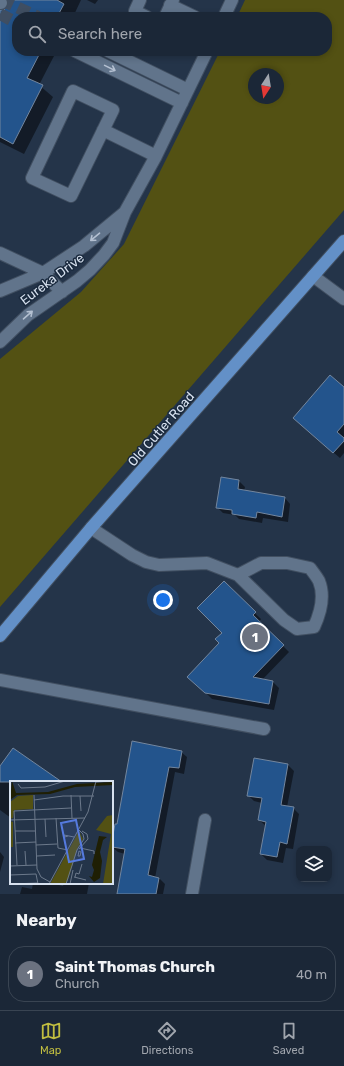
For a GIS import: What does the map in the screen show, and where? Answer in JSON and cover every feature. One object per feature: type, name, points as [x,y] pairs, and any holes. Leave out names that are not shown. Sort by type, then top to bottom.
[{"type":"main road","name":"Old Cutler Road","points":[[0,636],[91,528],[344,241]]},
{"type":"street","points":[[137,12],[135,11],[140,0]]},
{"type":"street","points":[[226,12],[232,0]]},
{"type":"street","points":[[168,12],[172,3],[187,12]]},
{"type":"street","points":[[85,56],[182,103]]},
{"type":"street","points":[[118,56],[188,90]]},
{"type":"street","name":"Eureka Drive","points":[[0,342],[40,305],[62,292],[90,270],[112,244],[125,212],[156,156],[205,56]]},
{"type":"street","points":[[73,91],[112,110],[103,130],[71,196],[32,178],[73,91]]},
{"type":"street","points":[[103,130],[156,156]]},
{"type":"street","name":"Eureka Drive","points":[[0,291],[43,273],[84,246],[125,212]]},
{"type":"street","points":[[0,253],[43,273],[62,292]]},
{"type":"street","points":[[314,276],[344,299]]},
{"type":"street","points":[[91,528],[132,555],[146,562],[160,565],[207,563],[238,574],[284,620],[297,629],[314,627],[319,616],[322,598],[319,581],[310,568],[287,563],[261,563],[238,574]]},
{"type":"street","points":[[0,680],[264,729]]},
{"type":"street","points":[[192,894],[205,820]]},
{"type":"shaded area","points":[[245,0],[344,0],[344,210],[0,607],[0,359],[81,292],[124,244],[218,56],[332,56],[332,12],[239,12]]},
{"type":"building","points":[[8,0],[57,0],[64,4],[60,12],[12,12],[12,56],[38,56],[27,78],[43,85],[13,144],[0,137],[0,10],[4,10],[7,7]]},
{"type":"building","points":[[330,375],[344,387],[344,424],[337,432],[344,438],[344,441],[333,453],[293,418]]},
{"type":"building","points":[[221,477],[239,480],[238,489],[285,497],[282,517],[257,512],[256,518],[232,514],[232,510],[216,508]]},
{"type":"building","points":[[224,581],[256,612],[253,615],[284,645],[253,677],[273,681],[269,704],[205,693],[187,677],[219,643],[215,639],[222,633],[197,608]]},
{"type":"building","points":[[132,741],[182,751],[179,768],[169,767],[148,875],[159,878],[156,894],[117,894],[125,849],[113,847],[113,835],[115,824],[117,824]]},
{"type":"building","points":[[13,748],[61,781],[0,782],[0,766]]},
{"type":"building","points":[[254,758],[288,764],[281,805],[294,807],[287,844],[280,842],[277,857],[260,854],[266,822],[258,820],[262,798],[247,796]]},
{"type":"tunnel","points":[[1,3],[8,3],[27,12]]},
{"type":"tunnel","points":[[0,14],[12,20]]},
{"type":"place","name":"Saint Thomas Church","points":[[255,637]]}]
